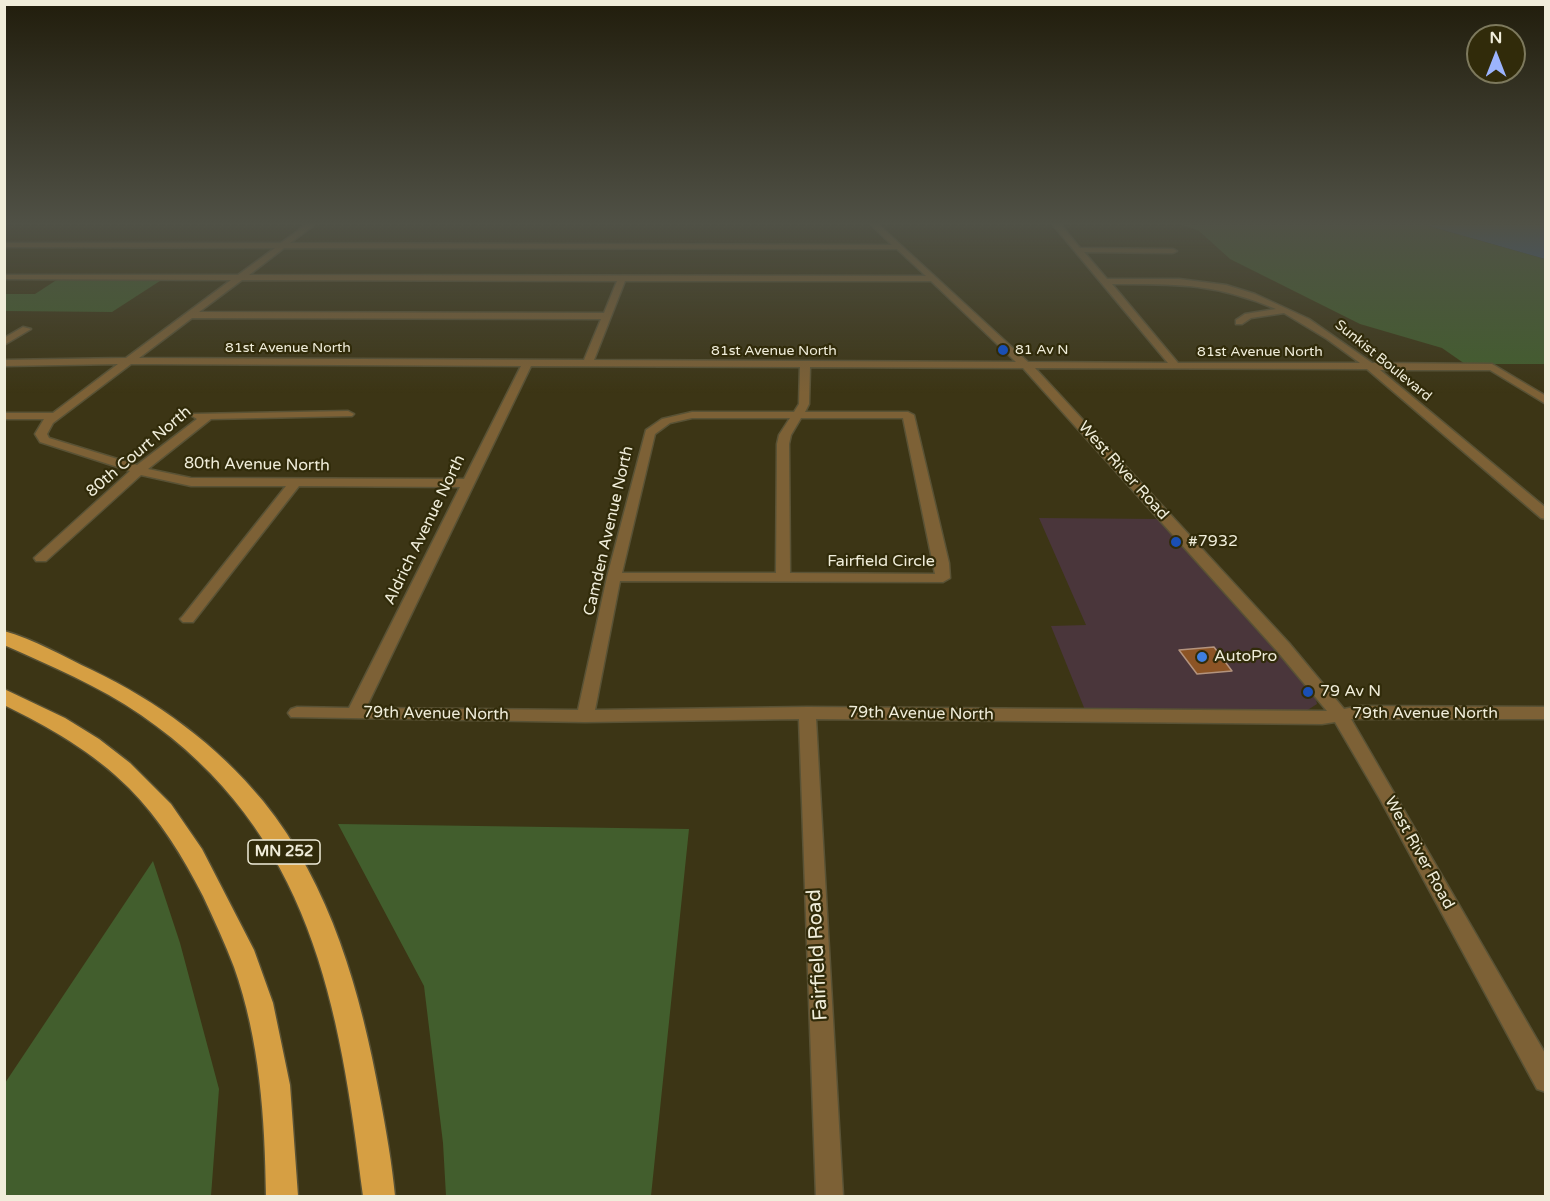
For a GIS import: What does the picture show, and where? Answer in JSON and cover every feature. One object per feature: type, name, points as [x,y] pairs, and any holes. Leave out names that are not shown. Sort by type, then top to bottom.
[{"type":"highway","name":"MN 252","points":[[4,637],[111,688],[161,718],[215,762],[237,785],[267,824],[302,884],[335,962],[356,1040],[367,1099],[379,1197]]},
{"type":"highway","points":[[4,696],[75,734],[118,765],[149,794],[169,818],[196,859],[235,936],[259,1000],[277,1110],[282,1197]]},
{"type":"street","points":[[4,416],[57,416],[234,281]]},
{"type":"street","points":[[588,363],[621,281]]},
{"type":"street","name":"West River Road","points":[[937,281],[1026,365],[1283,646],[1340,715],[1388,796],[1545,1080]]},
{"type":"street","points":[[1104,282],[1176,366]]},
{"type":"street","name":"Sunkist Boulevard","points":[[1104,282],[1182,282],[1222,285],[1323,329],[1370,366],[1545,515]]},
{"type":"street","points":[[1239,322],[1248,316],[1283,310]]},
{"type":"street","points":[[189,315],[608,316]]},
{"type":"street","points":[[4,342],[26,329]]},
{"type":"street","name":"81st Avenue North","points":[[4,361],[1492,367],[1545,401]]},
{"type":"street","name":"Aldrich Avenue North","points":[[355,713],[527,363]]},
{"type":"street","points":[[783,578],[783,444],[784,435],[804,400],[805,364]]},
{"type":"street","name":"80th Court North","points":[[41,558],[139,470],[208,416],[348,414]]},
{"type":"street","name":"Camden Avenue North","points":[[585,716],[614,577],[650,432],[666,421],[692,415],[797,415]]},
{"type":"street","name":"Fairfield Circle","points":[[614,577],[943,578],[942,563],[908,415],[797,415]]},
{"type":"street","name":"80th Avenue North","points":[[57,416],[43,428],[41,434],[44,440],[139,470],[191,482],[468,483]]},
{"type":"street","points":[[192,416],[208,416]]},
{"type":"street","points":[[188,619],[295,483]]},
{"type":"street","name":"79th Avenue North","points":[[297,713],[585,716],[807,713],[1311,718],[1360,712],[1545,713]]},
{"type":"street","name":"Fairfield Road","points":[[807,713],[829,1197]]},
{"type":"shaded area","points":[[1039,518],[1160,519],[1315,695],[1317,704],[1306,711],[1085,710],[1051,626],[1086,625]]},
{"type":"green space","points":[[55,281],[160,281],[112,312],[5,311],[5,294],[35,294]]},
{"type":"green space","points":[[1274,281],[1545,281],[1545,364],[1465,364],[1442,348],[1360,324]]},
{"type":"green space","points":[[338,824],[689,829],[651,1196],[446,1196],[443,1143],[424,986]]},
{"type":"green space","points":[[153,861],[180,943],[219,1089],[211,1196],[5,1196],[5,1083]]},
{"type":"building","name":"AutoPro","points":[[1214,647],[1232,671],[1197,674],[1179,650]]},
{"type":"place","name":"81 Av N","points":[[1003,350]]},
{"type":"place","name":"#7932","points":[[1176,542]]},
{"type":"place","name":"AutoPro","points":[[1202,657]]},
{"type":"place","name":"79 Av N","points":[[1308,692]]}]
